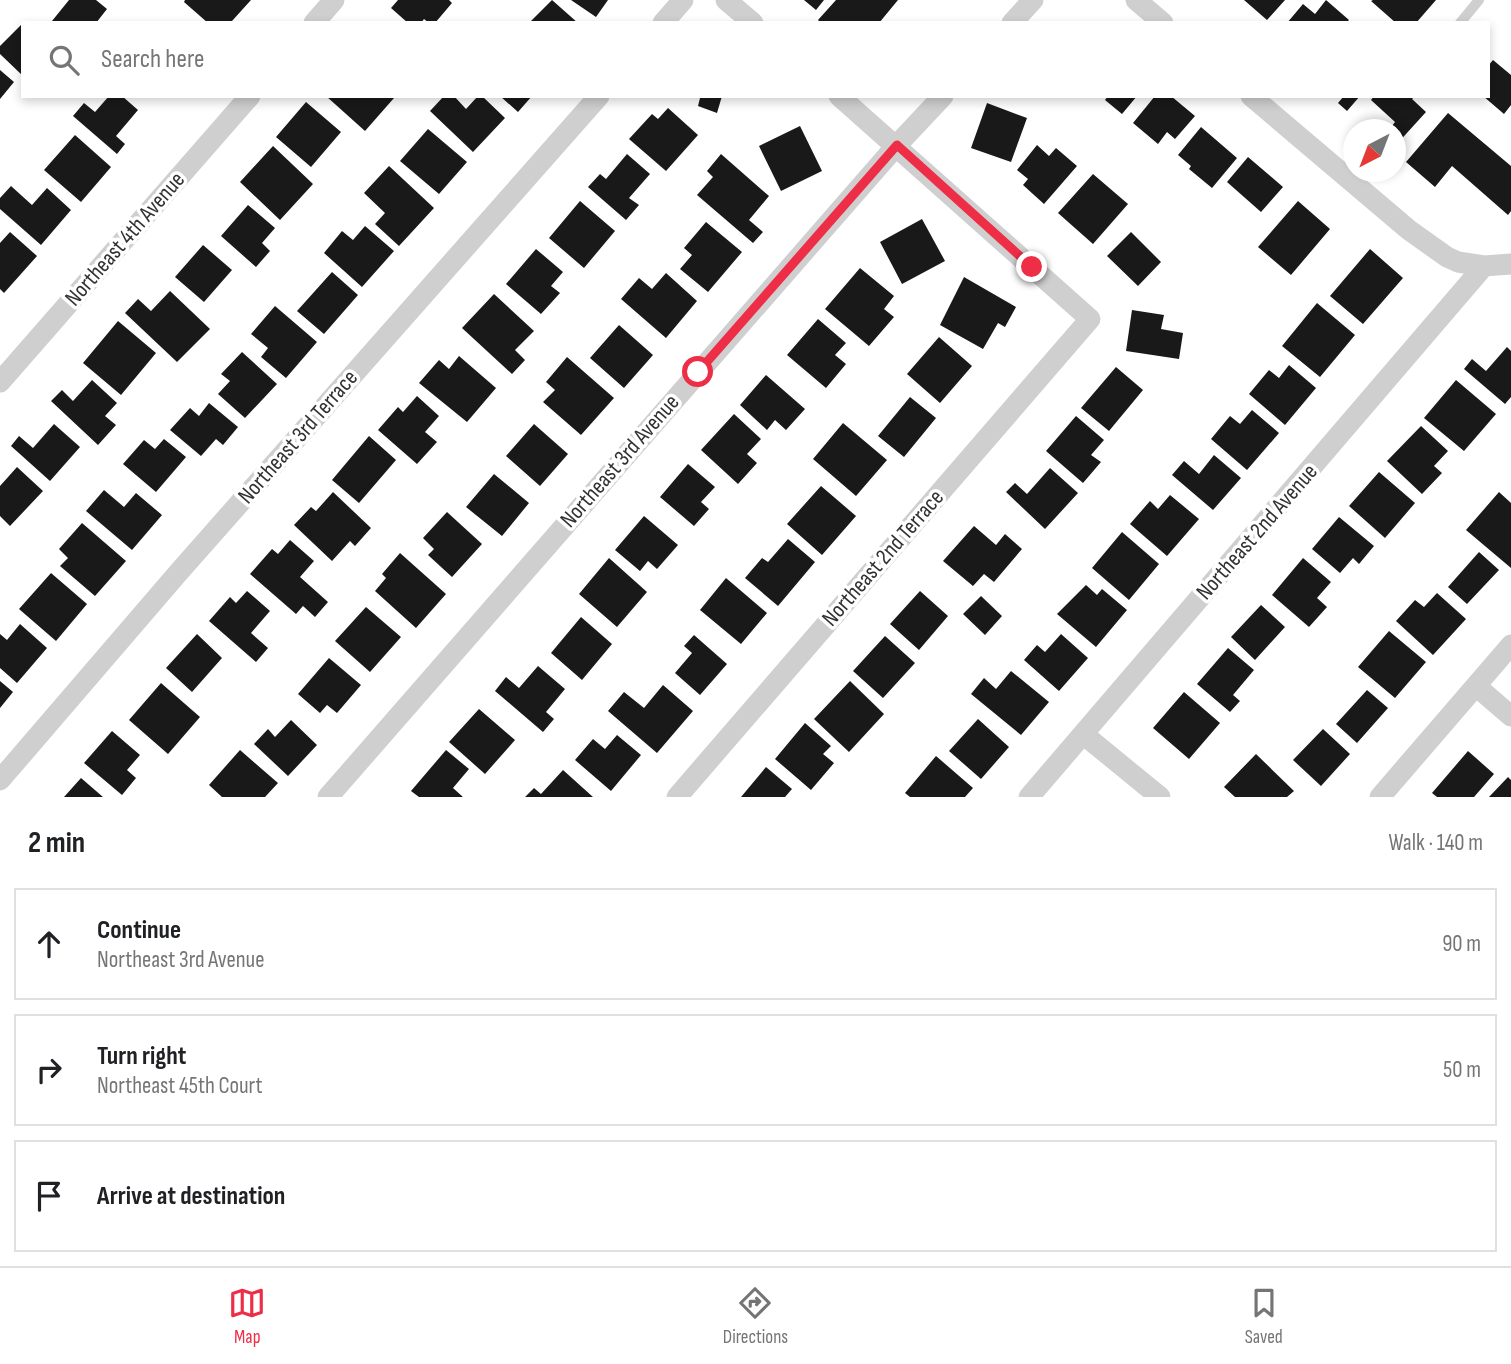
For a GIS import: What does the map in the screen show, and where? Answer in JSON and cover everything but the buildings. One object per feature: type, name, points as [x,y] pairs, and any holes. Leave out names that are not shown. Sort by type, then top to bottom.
[{"type":"street","points":[[316,21],[334,0]]},
{"type":"street","points":[[665,21],[683,0]]},
{"type":"street","points":[[726,0],[751,21]]},
{"type":"street","points":[[1014,21],[1033,0]]},
{"type":"street","points":[[1136,0],[1161,21]]},
{"type":"street","name":"Northeast 4th Avenue","points":[[0,382],[248,98]]},
{"type":"street","name":"Northeast 3rd Terrace","points":[[0,780],[178,573],[596,98]]},
{"type":"street","points":[[841,98],[897,145]]},
{"type":"street","name":"Northeast 3rd Avenue","points":[[328,797],[897,145],[941,98]]},
{"type":"street","points":[[1253,98],[1435,249],[1458,262],[1484,266],[1511,264]]},
{"type":"street","name":"Northeast 2nd Terrace","points":[[677,797],[1090,319],[897,145]]},
{"type":"street","name":"Northeast 2nd Avenue","points":[[1029,797],[1484,266]]},
{"type":"street","points":[[1381,797],[1511,645]]},
{"type":"street","points":[[1476,686],[1511,716]]},
{"type":"street","points":[[1083,734],[1160,797]]},
{"type":"lane","points":[[1462,21],[1479,0]]},
{"type":"route","points":[[698,372],[897,145],[1032,267]]}]
